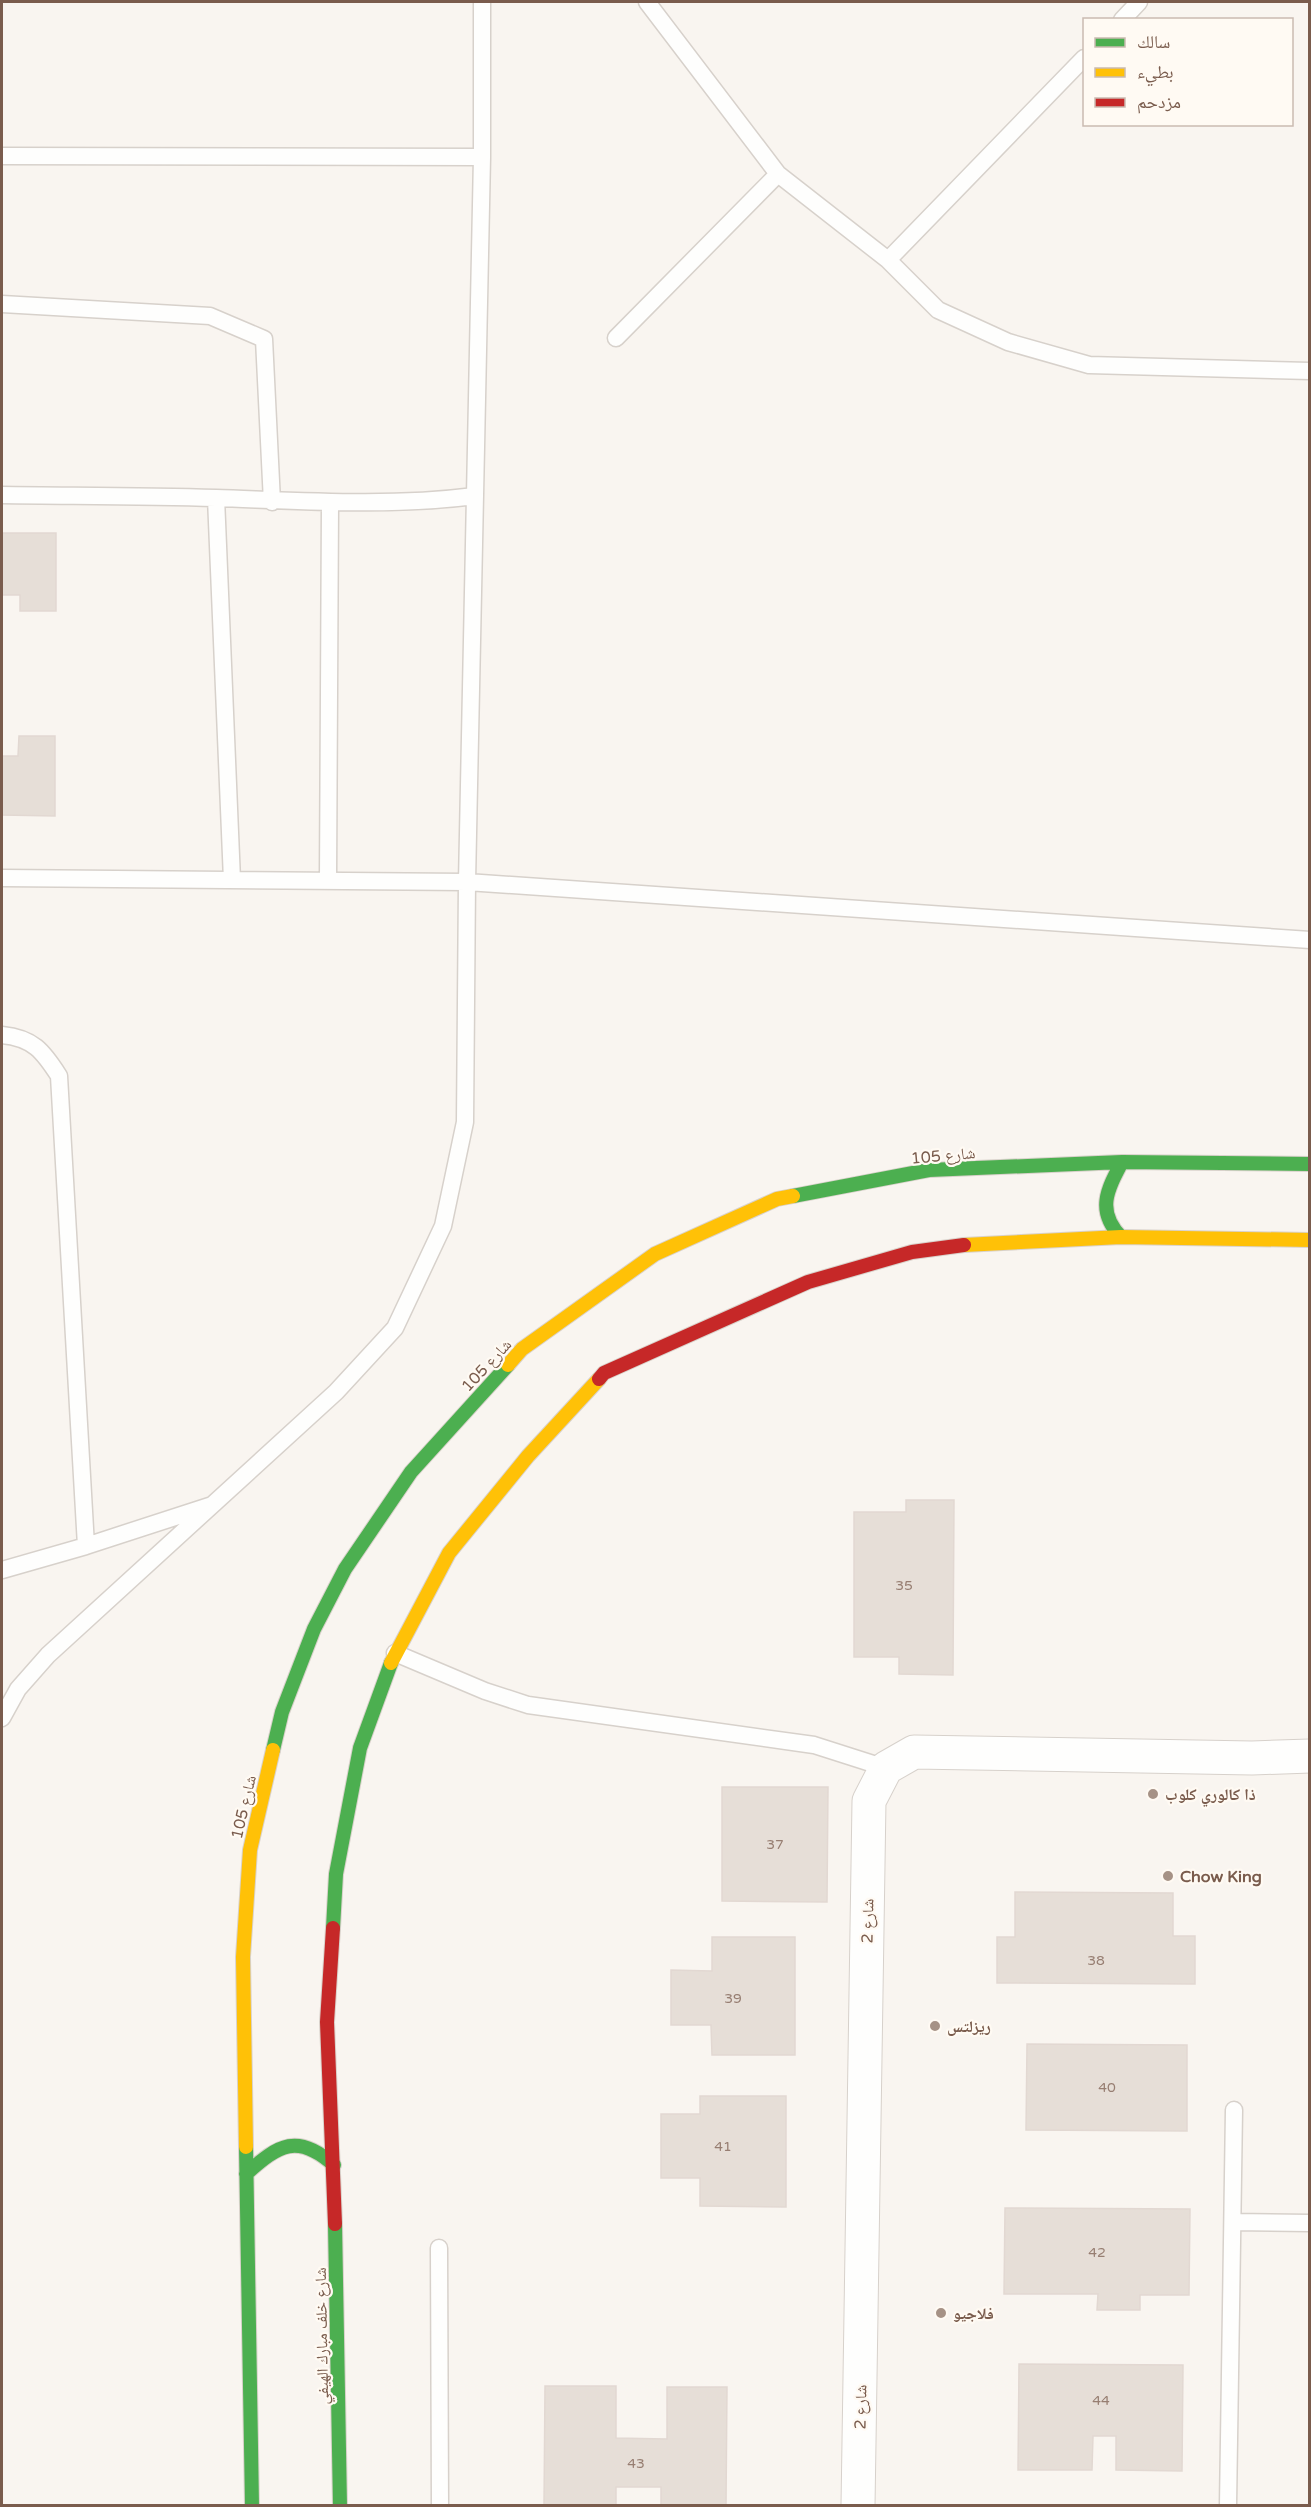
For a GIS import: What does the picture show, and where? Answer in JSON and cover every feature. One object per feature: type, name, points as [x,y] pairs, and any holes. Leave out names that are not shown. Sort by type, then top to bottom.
[{"type":"street","name":"شارع 105","points":[[246,2174],[243,1957],[250,1850],[282,1712],[314,1629],[345,1569],[411,1472],[522,1349],[655,1254],[777,1199],[929,1170],[1122,1162],[1310,1164]]},
{"type":"street","points":[[1121,1237],[1108,1222],[1106,1207],[1108,1192],[1122,1162]]},
{"type":"street","points":[[334,2165],[327,2022],[336,1874],[360,1748],[395,1653],[449,1553],[528,1456],[604,1372],[722,1322],[808,1282],[912,1252],[980,1243],[1121,1237],[1310,1240]]},
{"type":"street","points":[[886,1768],[914,1752],[1252,1758],[1310,1756]]},
{"type":"street","name":"شارع 2","points":[[858,2505],[869,1801],[886,1768]]},
{"type":"street","points":[[252,2505],[246,2174],[265,2155],[290,2145],[315,2150],[334,2165]]},
{"type":"street","name":"شارع خلف مبارك الهيفي","points":[[334,2165],[340,2505]]},
{"type":"lane","points":[[2,1718],[18,1689],[48,1655],[218,1503],[336,1392],[395,1328],[444,1226],[465,1122],[466,882],[482,157],[482,2]]},
{"type":"lane","points":[[647,2],[778,174],[888,260],[938,310],[1008,342],[1089,365],[1310,371]]},
{"type":"lane","points":[[1124,18],[1139,2]]},
{"type":"lane","points":[[888,260],[1083,59]]},
{"type":"lane","points":[[2,156],[482,157]]},
{"type":"lane","points":[[616,338],[778,174]]},
{"type":"lane","points":[[2,304],[210,316],[264,339],[272,502]]},
{"type":"lane","points":[[2,495],[216,498],[330,504],[432,502],[475,496]]},
{"type":"lane","points":[[216,498],[232,880]]},
{"type":"lane","points":[[328,881],[330,504]]},
{"type":"lane","points":[[2,878],[466,882],[1310,940]]},
{"type":"lane","points":[[2,1035],[20,1037],[44,1052],[59,1076],[86,1546]]},
{"type":"lane","points":[[2,1570],[86,1546],[218,1503]]},
{"type":"lane","points":[[395,1653],[485,1691],[528,1705],[814,1744],[886,1768]]},
{"type":"lane","points":[[1228,2505],[1234,2110]]},
{"type":"lane","points":[[1233,2222],[1310,2223]]},
{"type":"lane","points":[[439,2248],[440,2505]]},
{"type":"building","points":[[2,533],[56,533],[56,611],[20,611],[20,595],[2,595]]},
{"type":"building","points":[[19,736],[55,736],[55,816],[2,815],[2,756],[18,756]]},
{"type":"building","points":[[906,1500],[954,1500],[953,1675],[899,1674],[899,1657],[854,1657],[854,1512],[906,1512]]},
{"type":"building","points":[[722,1787],[828,1787],[827,1902],[722,1901]]},
{"type":"building","points":[[1015,1892],[1173,1893],[1173,1936],[1195,1936],[1195,1984],[997,1983],[997,1937],[1015,1937]]},
{"type":"building","points":[[712,1937],[795,1937],[795,2055],[712,2055],[711,2025],[671,2025],[671,1970],[712,1971]]},
{"type":"building","points":[[1027,2044],[1187,2045],[1187,2131],[1026,2130]]},
{"type":"building","points":[[700,2096],[786,2096],[786,2207],[700,2206],[700,2178],[661,2178],[661,2114],[700,2114]]},
{"type":"building","points":[[1005,2208],[1190,2209],[1189,2295],[1140,2295],[1140,2310],[1097,2310],[1098,2294],[1004,2294]]},
{"type":"building","points":[[1019,2364],[1183,2365],[1182,2471],[1116,2470],[1116,2436],[1093,2436],[1092,2470],[1018,2470]]},
{"type":"building","points":[[545,2386],[616,2386],[616,2438],[667,2439],[667,2387],[727,2387],[726,2506],[661,2506],[661,2487],[616,2487],[616,2506],[544,2506]]},
{"type":"traffic: fast","points":[[1121,1237],[1108,1218],[1106,1200],[1122,1162]]},
{"type":"traffic: fast","points":[[793,1196],[929,1170],[1122,1162],[1310,1164]]},
{"type":"traffic: fast","points":[[273,1750],[282,1712],[314,1629],[345,1569],[411,1472],[508,1365]]},
{"type":"traffic: fast","points":[[333,1928],[336,1874],[360,1748],[391,1663]]},
{"type":"traffic: fast","points":[[246,2174],[269,2155],[289,2146],[310,2149],[334,2165]]},
{"type":"traffic: fast","points":[[246,2147],[252,2506]]},
{"type":"traffic: fast","points":[[335,2224],[340,2506]]},
{"type":"traffic: slow","points":[[508,1365],[522,1349],[655,1254],[777,1199],[793,1196]]},
{"type":"traffic: slow","points":[[964,1245],[1121,1237],[1310,1240]]},
{"type":"traffic: slow","points":[[391,1663],[449,1553],[528,1456],[599,1379]]},
{"type":"traffic: slow","points":[[246,2147],[243,1957],[250,1850],[273,1750]]},
{"type":"traffic: jam","points":[[599,1379],[604,1373],[808,1282],[912,1252],[964,1245]]},
{"type":"traffic: jam","points":[[333,1928],[327,2022],[335,2224]]},
{"type":"place","name":"ذا كالوري كلوب","points":[[1153,1794]]},
{"type":"place","name":"Chow King","points":[[1168,1876]]},
{"type":"place","name":"ريزلتس","points":[[935,2026]]},
{"type":"place","name":"فلاجيو","points":[[941,2313]]}]
